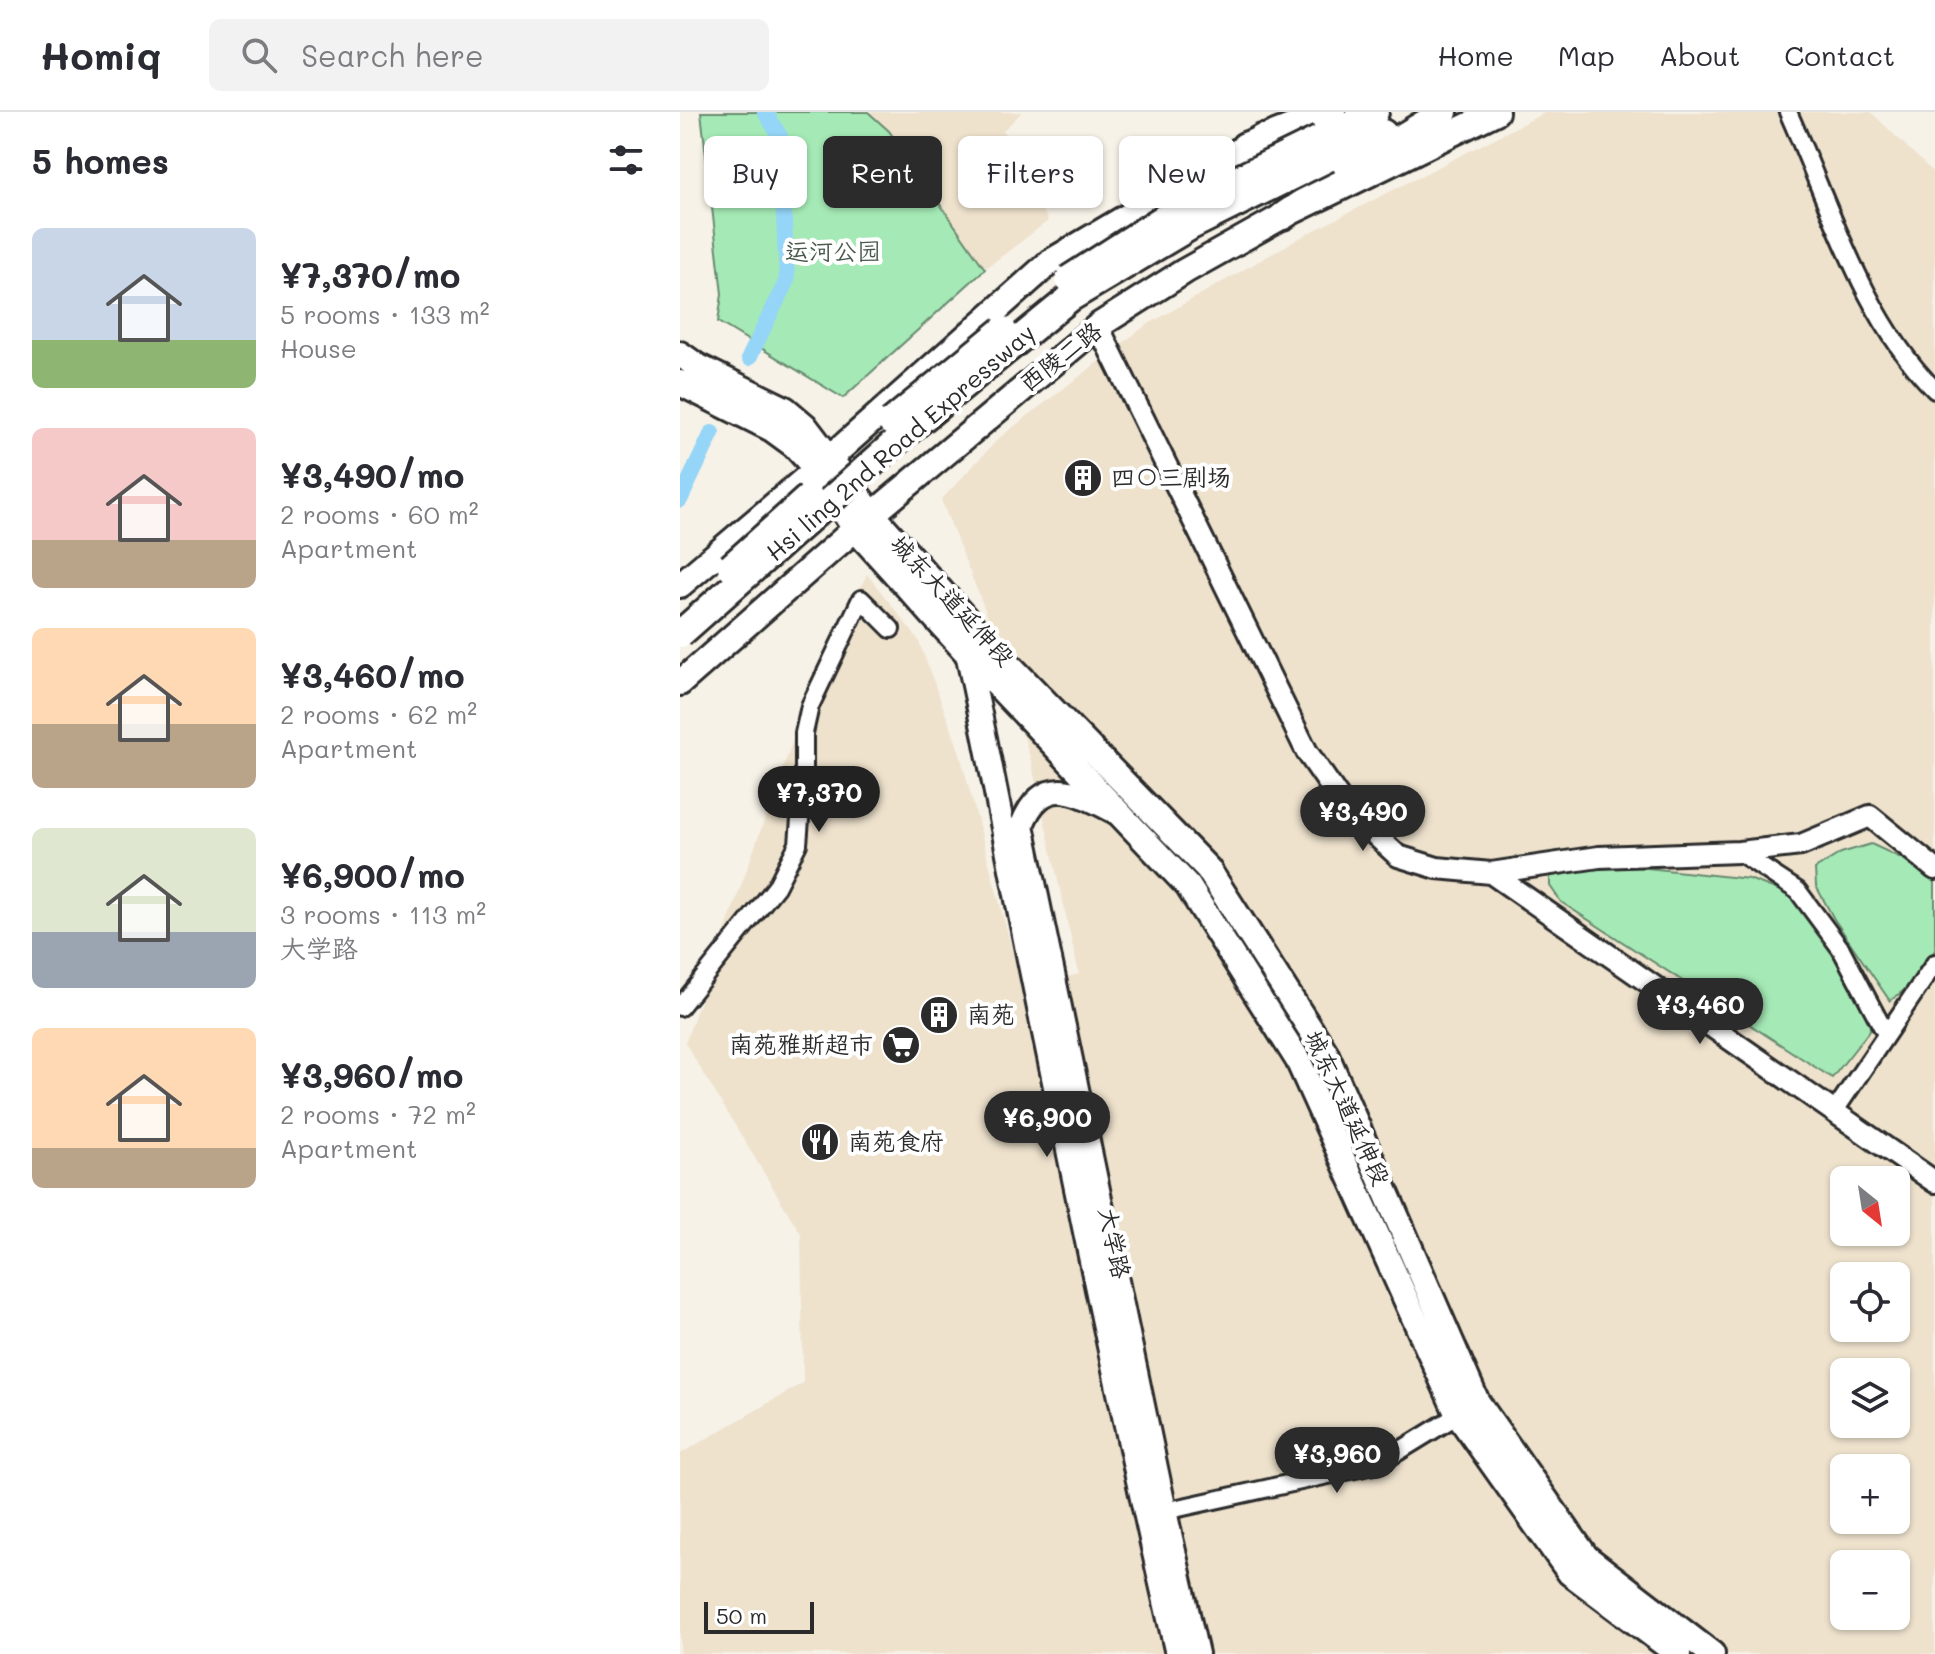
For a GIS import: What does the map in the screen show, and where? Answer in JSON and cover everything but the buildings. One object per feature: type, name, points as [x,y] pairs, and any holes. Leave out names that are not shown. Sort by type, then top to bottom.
[{"type":"highway","points":[[1245,146],[1332,112]]},
{"type":"highway","name":"Hsi ling 2nd Road Expressway","points":[[680,634],[916,424],[1070,298],[1324,148],[1375,112]]},
{"type":"highway","name":"Hsi ling 2nd Road Expressway","points":[[680,611],[923,394],[1054,288],[1183,206],[1324,148],[1429,112]]},
{"type":"highway","points":[[1283,216],[1374,154],[1444,112]]},
{"type":"main road","points":[[680,585],[1050,262],[1245,146],[1310,112]]},
{"type":"main road","name":"西陵二路","points":[[680,683],[864,522],[1098,326],[1185,271],[1283,216],[1496,112]]},
{"type":"main road","points":[[680,354],[697,366],[785,409],[805,426],[823,463],[864,522]]},
{"type":"main road","points":[[681,386],[772,429],[823,463]]},
{"type":"main road","name":"城东大道延伸段","points":[[864,522],[967,653],[1188,886],[1298,1060],[1468,1409],[1570,1573],[1678,1654]]},
{"type":"main road","name":"城东大道延伸段","points":[[864,522],[981,636],[1208,869],[1325,1052],[1468,1409],[1586,1557],[1712,1654]]},
{"type":"main road","name":"大学路","points":[[967,653],[1128,1437],[1177,1654]]},
{"type":"main road","name":"大学路","points":[[1119,814],[1068,790],[1050,793],[1030,805],[1022,825],[1197,1654]]},
{"type":"street","points":[[1788,112],[1857,274],[1901,349],[1935,390]]},
{"type":"street","points":[[1098,326],[1307,752],[1345,807],[1398,856],[1437,868],[1491,873],[1599,857],[1739,852],[1801,845],[1870,816],[1935,869]]},
{"type":"street","points":[[680,1007],[776,887],[798,844],[804,733],[810,706],[861,599],[891,629]]},
{"type":"street","points":[[1739,852],[1798,891],[1841,949],[1886,1034]]},
{"type":"street","points":[[1491,873],[1935,1182]]},
{"type":"street","points":[[1834,1112],[1935,963]]},
{"type":"street","points":[[1165,1511],[1367,1468],[1389,1458],[1468,1409]]},
{"type":"shaded area","points":[[868,112],[1022,112],[1003,131],[1006,136],[958,136],[958,208],[1042,208],[1048,221],[985,269],[942,207],[942,136],[892,136]]},
{"type":"shaded area","points":[[1546,112],[1871,112],[1935,174],[1935,1654],[680,1654],[680,1454],[803,1383],[801,1234],[685,1043],[811,689],[867,574],[918,639],[959,750],[1022,987],[1079,974],[1031,761],[991,625],[941,500],[999,438],[1145,326],[1303,236]]},
{"type":"green space","name":"运河公园","points":[[701,112],[868,112],[892,136],[823,136],[823,208],[942,207],[985,269],[843,398],[718,322],[722,294],[712,208],[807,208],[807,136],[704,138]]},
{"type":"green space","points":[[1871,844],[1914,864],[1935,879],[1935,950],[1912,984],[1890,1001],[1834,919],[1816,886],[1815,869],[1841,853]]},
{"type":"green space","points":[[1601,863],[1749,879],[1794,896],[1830,946],[1869,1014],[1870,1030],[1832,1078],[1561,902],[1550,886],[1550,875],[1560,869]]},
{"type":"waterway","points":[[749,358],[787,280],[780,136],[765,112]]},
{"type":"waterway","points":[[680,500],[712,433]]},
{"type":"place","name":"四〇三剧场","points":[[1083,478]]},
{"type":"place","name":"南苑","points":[[939,1015]]},
{"type":"place","name":"南苑雅斯超市","points":[[901,1045]]},
{"type":"place","name":"南苑食府","points":[[820,1142]]}]
